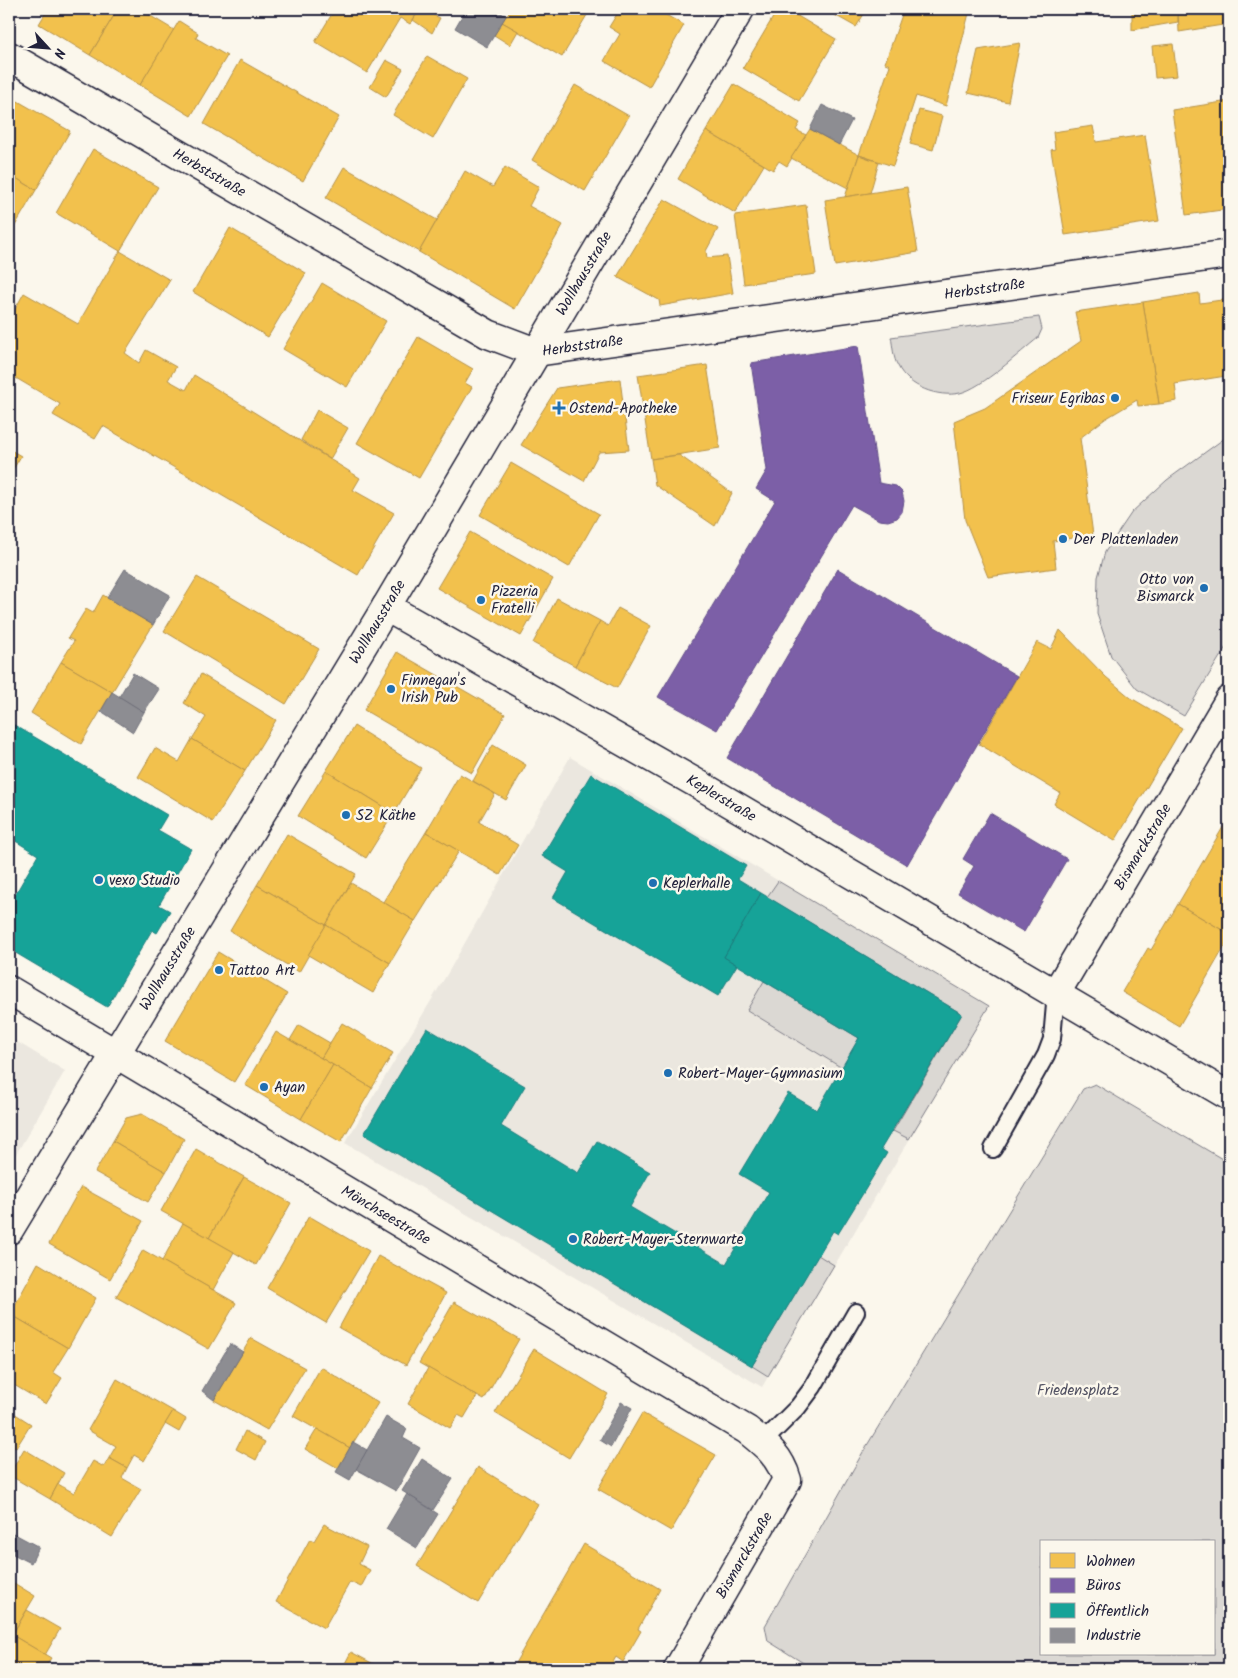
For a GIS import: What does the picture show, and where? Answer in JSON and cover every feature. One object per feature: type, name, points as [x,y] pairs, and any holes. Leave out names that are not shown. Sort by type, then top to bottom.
[{"type":"street","name":"Wollhausstraße","points":[[9,1230],[386,607],[740,9]]},
{"type":"street","name":"Herbststraße","points":[[9,56],[488,334],[536,352],[1229,254]]},
{"type":"street","name":"Keplerstraße","points":[[386,607],[1056,993]]},
{"type":"street","name":"Bismarckstraße","points":[[1056,993],[1229,700]]},
{"type":"street","name":"Mönchseestraße","points":[[9,990],[738,1425],[763,1442]]},
{"type":"street","points":[[1056,993],[1229,1096]]},
{"type":"street","name":"Bismarckstraße","points":[[687,1666],[787,1480],[782,1462],[763,1442]]},
{"type":"lane","points":[[993,1148],[1046,1055],[1052,1039],[1056,993]]},
{"type":"lane","points":[[763,1442],[798,1407],[813,1387],[856,1312]]},
{"type":"shaded area","name":"Robert-Mayer-Gymnasium","points":[[570,757],[989,1006],[762,1387],[345,1143],[449,971]]},
{"type":"shaded area","points":[[9,1037],[65,1071],[9,1166]]},
{"type":"green space","points":[[1039,317],[1042,329],[1038,338],[990,377],[969,390],[960,393],[942,394],[916,385],[903,373],[895,359],[891,337]]},
{"type":"green space","points":[[1229,435],[1229,642],[1184,716],[1137,689],[1111,656],[1097,614],[1098,577],[1105,552],[1132,512],[1167,480]]},
{"type":"green space","points":[[778,881],[989,1006],[909,1139],[893,1131],[962,1014],[767,897]]},
{"type":"green space","points":[[764,981],[859,1038],[842,1068],[747,1010]]},
{"type":"green space","name":"Friedensplatz","points":[[1095,1084],[1229,1163],[1229,1669],[813,1669],[768,1641],[765,1626],[863,1452],[1083,1089]]},
{"type":"green space","points":[[818,1255],[834,1265],[768,1376],[752,1366]]},
{"type":"building: Wohnen","points":[[48,9],[118,9],[90,55],[39,24]]},
{"type":"building: Wohnen","points":[[118,9],[139,9],[174,30],[140,85],[90,55]]},
{"type":"building: Wohnen","points":[[335,9],[420,9],[410,24],[400,18],[367,73],[315,42]]},
{"type":"building: Wohnen","points":[[420,9],[440,18],[432,33],[413,20]]},
{"type":"building: Wohnen","points":[[511,9],[576,9],[587,15],[562,57],[502,22]]},
{"type":"building: Wohnen","points":[[620,9],[655,9],[684,25],[649,87],[604,61],[620,34],[609,27]]},
{"type":"building: Wohnen","points":[[778,9],[786,9],[836,39],[799,101],[743,68]]},
{"type":"building: Wohnen","points":[[824,9],[867,9],[856,27]]},
{"type":"building: Wohnen","points":[[904,9],[970,9],[946,106],[916,96],[893,166],[859,155],[890,65],[885,63]]},
{"type":"building: Wohnen","points":[[1132,9],[1178,9],[1178,22],[1132,30]]},
{"type":"building: Wohnen","points":[[1178,9],[1229,9],[1229,24],[1179,32]]},
{"type":"building: Wohnen","points":[[179,21],[198,33],[196,38],[227,56],[191,116],[140,85]]},
{"type":"building: Wohnen","points":[[502,22],[518,31],[510,45],[494,35]]},
{"type":"building: Wohnen","points":[[1020,43],[1008,102],[968,93],[978,50]]},
{"type":"building: Wohnen","points":[[1173,44],[1177,76],[1155,78],[1152,46]]},
{"type":"building: Wohnen","points":[[427,56],[467,79],[433,139],[393,115]]},
{"type":"building: Wohnen","points":[[240,60],[339,117],[303,181],[204,124]]},
{"type":"building: Wohnen","points":[[386,60],[403,69],[386,97],[370,87]]},
{"type":"building: Wohnen","points":[[734,84],[800,123],[796,130],[806,135],[787,166],[779,161],[773,170],[706,131]]},
{"type":"building: Wohnen","points":[[575,85],[629,116],[585,191],[532,160]]},
{"type":"building: Wohnen","points":[[9,96],[70,131],[36,190],[9,174]]},
{"type":"building: Wohnen","points":[[1229,101],[1229,209],[1186,215],[1172,110]]},
{"type":"building: Wohnen","points":[[919,110],[942,116],[933,150],[910,144]]},
{"type":"building: Wohnen","points":[[1093,126],[1096,142],[1145,135],[1159,221],[1065,235],[1051,150],[1055,149],[1053,132]]},
{"type":"building: Wohnen","points":[[810,129],[859,155],[848,188],[791,158]]},
{"type":"building: Wohnen","points":[[706,131],[764,165],[735,213],[678,179]]},
{"type":"building: Wohnen","points":[[93,149],[158,187],[120,251],[56,213]]},
{"type":"building: Wohnen","points":[[859,155],[879,162],[870,193],[845,197]]},
{"type":"building: Wohnen","points":[[344,167],[437,220],[419,252],[326,198]]},
{"type":"building: Wohnen","points":[[505,167],[539,187],[529,206],[563,225],[515,309],[419,252],[465,171],[493,187]]},
{"type":"building: Wohnen","points":[[9,174],[36,190],[9,236]]},
{"type":"building: Wohnen","points":[[907,187],[918,252],[835,266],[825,200]]},
{"type":"building: Wohnen","points":[[664,199],[718,229],[706,251],[707,258],[727,256],[733,293],[660,306],[659,300],[617,277]]},
{"type":"building: Wohnen","points":[[806,205],[816,274],[744,284],[735,215]]},
{"type":"building: Wohnen","points":[[230,228],[306,273],[268,337],[193,292]]},
{"type":"building: Wohnen","points":[[120,251],[170,280],[125,353],[139,363],[146,350],[176,367],[168,380],[186,390],[194,375],[360,478],[353,490],[394,513],[358,575],[103,426],[95,439],[53,415],[60,404],[9,374],[9,320],[24,293],[78,324]]},
{"type":"building: Wohnen","points":[[322,283],[386,321],[347,387],[283,349]]},
{"type":"building: Wohnen","points":[[1199,293],[1200,303],[1229,299],[1229,368],[1224,368],[1226,376],[1175,384],[1177,401],[1159,404],[1143,302]]},
{"type":"building: Wohnen","points":[[1143,302],[1159,404],[1138,406],[1137,400],[1105,419],[1080,438],[1093,535],[1053,541],[1056,568],[988,577],[965,520],[954,421],[985,408],[1081,341],[1075,312]]},
{"type":"building: Wohnen","points":[[418,337],[473,369],[465,383],[472,387],[419,478],[357,443]]},
{"type":"building: Wohnen","points":[[707,365],[720,448],[651,459],[638,375]]},
{"type":"building: Wohnen","points":[[620,379],[629,450],[599,452],[584,481],[521,445],[557,388]]},
{"type":"building: Wohnen","points":[[317,410],[348,428],[330,459],[301,440]]},
{"type":"building: Wohnen","points":[[9,449],[21,456],[9,476]]},
{"type":"building: Wohnen","points":[[679,455],[732,493],[715,526],[655,485],[651,459]]},
{"type":"building: Wohnen","points":[[511,463],[599,514],[569,567],[480,515]]},
{"type":"building: Wohnen","points":[[470,532],[553,579],[521,636],[437,588]]},
{"type":"building: Wohnen","points":[[197,577],[319,649],[286,704],[164,631]]},
{"type":"building: Wohnen","points":[[103,595],[153,625],[112,692],[61,662],[74,641],[68,638],[86,609],[93,613]]},
{"type":"building: Wohnen","points":[[557,598],[600,621],[575,666],[533,643]]},
{"type":"building: Wohnen","points":[[618,608],[651,626],[617,688],[575,666],[600,621],[608,626]]},
{"type":"building: Wohnen","points":[[1060,630],[1106,677],[1131,698],[1182,728],[1115,841],[1054,804],[1060,793],[979,744],[1037,642],[1051,649]]},
{"type":"building: Wohnen","points":[[397,652],[505,714],[472,773],[364,710]]},
{"type":"building: Wohnen","points":[[61,662],[112,692],[81,744],[31,713]]},
{"type":"building: Wohnen","points":[[201,674],[276,720],[245,771],[192,739],[206,717],[184,703]]},
{"type":"building: Wohnen","points":[[354,726],[421,768],[394,813],[326,771]]},
{"type":"building: Wohnen","points":[[192,739],[245,771],[213,822],[138,777],[155,748],[179,762]]},
{"type":"building: Wohnen","points":[[493,745],[526,765],[506,800],[473,781]]},
{"type":"building: Wohnen","name":"SZ Käthe","points":[[326,771],[394,813],[366,858],[298,816]]},
{"type":"building: Wohnen","points":[[460,774],[495,794],[479,822],[518,845],[500,875],[426,832]]},
{"type":"building: Wohnen","points":[[1229,817],[1229,934],[1178,904]]},
{"type":"building: Wohnen","points":[[426,832],[459,851],[415,921],[383,902]]},
{"type":"building: Wohnen","points":[[287,834],[356,874],[326,925],[257,885]]},
{"type":"building: Wohnen","points":[[351,883],[415,921],[390,963],[326,925]]},
{"type":"building: Wohnen","points":[[257,885],[326,925],[299,972],[230,931]]},
{"type":"building: Wohnen","points":[[1178,904],[1229,934],[1229,939],[1179,1026],[1122,992],[1148,948],[1151,950]]},
{"type":"building: Wohnen","points":[[326,925],[390,963],[373,993],[308,955]]},
{"type":"building: Wohnen","points":[[218,952],[287,994],[234,1082],[165,1041]]},
{"type":"building: Wohnen","points":[[342,1023],[393,1053],[372,1088],[321,1058]]},
{"type":"building: Wohnen","points":[[299,1025],[330,1043],[321,1058],[290,1040]]},
{"type":"building: Wohnen","points":[[276,1032],[333,1065],[301,1119],[245,1085]]},
{"type":"building: Wohnen","points":[[333,1065],[372,1088],[341,1142],[301,1119]]},
{"type":"building: Wohnen","points":[[142,1114],[184,1139],[166,1172],[113,1141],[126,1118]]},
{"type":"building: Wohnen","points":[[113,1141],[166,1172],[148,1202],[95,1172]]},
{"type":"building: Wohnen","points":[[196,1149],[244,1177],[209,1238],[161,1211]]},
{"type":"building: Wohnen","points":[[244,1177],[291,1203],[256,1265],[209,1238]]},
{"type":"building: Wohnen","points":[[81,1187],[143,1221],[110,1279],[49,1244]]},
{"type":"building: Wohnen","points":[[309,1216],[369,1251],[326,1323],[267,1288]]},
{"type":"building: Wohnen","points":[[183,1223],[234,1252],[213,1290],[162,1261]]},
{"type":"building: Wohnen","points":[[143,1250],[236,1303],[209,1349],[116,1297]]},
{"type":"building: Wohnen","points":[[378,1256],[446,1293],[406,1365],[339,1328]]},
{"type":"building: Wohnen","points":[[38,1263],[96,1298],[68,1348],[10,1314]]},
{"type":"building: Wohnen","points":[[454,1302],[519,1339],[484,1400],[419,1363]]},
{"type":"building: Wohnen","points":[[10,1314],[68,1348],[53,1372],[62,1378],[46,1404],[9,1382]]},
{"type":"building: Wohnen","points":[[251,1338],[305,1368],[267,1430],[214,1400]]},
{"type":"building: Wohnen","points":[[534,1349],[608,1394],[569,1458],[495,1413]]},
{"type":"building: Wohnen","points":[[321,1367],[378,1403],[350,1448],[293,1416]]},
{"type":"building: Wohnen","points":[[428,1368],[477,1396],[464,1418],[458,1415],[450,1428],[408,1404]]},
{"type":"building: Wohnen","points":[[117,1379],[173,1411],[144,1461],[134,1455],[127,1468],[109,1458],[116,1446],[88,1430]]},
{"type":"building: Wohnen","points":[[9,1410],[31,1424],[16,1448],[9,1443]]},
{"type":"building: Wohnen","points":[[173,1411],[186,1419],[179,1432],[165,1424]]},
{"type":"building: Wohnen","points":[[642,1413],[716,1455],[671,1531],[598,1489]]},
{"type":"building: Wohnen","points":[[317,1429],[350,1448],[338,1468],[305,1449]]},
{"type":"building: Wohnen","points":[[245,1431],[265,1442],[256,1460],[236,1449]]},
{"type":"building: Wohnen","points":[[24,1449],[64,1473],[50,1499],[9,1475]]},
{"type":"building: Wohnen","points":[[109,1458],[127,1468],[122,1478],[141,1489],[112,1537],[50,1499],[58,1484],[74,1493],[93,1461],[104,1467]]},
{"type":"building: Wohnen","points":[[478,1467],[538,1504],[478,1603],[417,1566]]},
{"type":"building: Wohnen","points":[[324,1524],[367,1547],[359,1564],[370,1570],[361,1587],[350,1582],[324,1628],[276,1602],[310,1539],[314,1541]]},
{"type":"building: Wohnen","points":[[584,1544],[660,1589],[638,1629],[641,1631],[623,1662],[616,1657],[609,1669],[522,1669],[514,1665]]},
{"type":"building: Wohnen","points":[[9,1580],[35,1596],[12,1635],[9,1633]]},
{"type":"building: Wohnen","points":[[27,1610],[60,1629],[45,1655],[12,1635]]},
{"type":"building: Wohnen","points":[[12,1635],[51,1658],[44,1669],[9,1669],[9,1640]]},
{"type":"building: Wohnen","points":[[351,1652],[383,1669],[342,1669]]},
{"type":"building: Büros","points":[[858,346],[879,483],[896,486],[902,492],[904,501],[902,512],[897,518],[888,521],[879,520],[852,505],[717,730],[658,697],[775,501],[756,489],[767,470],[751,363]]},
{"type":"building: Büros","points":[[838,569],[1017,676],[907,865],[727,758]]},
{"type":"building: Büros","points":[[990,813],[1067,859],[1024,932],[958,893],[974,866],[963,859]]},
{"type":"building: Öffentlich","name":"vexo Studio","points":[[9,722],[167,815],[158,830],[191,849],[159,905],[170,911],[157,933],[152,930],[107,1007],[9,949],[9,905],[38,855],[9,837]]},
{"type":"building: Öffentlich","name":"Keplerhalle","points":[[591,774],[746,866],[738,879],[761,893],[724,957],[737,965],[718,996],[553,898],[568,872],[542,856]]},
{"type":"building: Öffentlich","points":[[761,893],[962,1014],[881,1149],[887,1153],[862,1195],[838,1234],[833,1231],[752,1366],[364,1134],[427,1028],[525,1086],[501,1126],[578,1173],[597,1141],[650,1172],[630,1207],[726,1264],[769,1192],[739,1174],[788,1093],[817,1110],[859,1038],[724,957]]},
{"type":"building: Industrie","points":[[466,9],[495,9],[506,16],[487,47],[455,28]]},
{"type":"building: Industrie","points":[[822,105],[852,120],[839,145],[810,129]]},
{"type":"building: Industrie","points":[[125,569],[170,595],[153,625],[107,598]]},
{"type":"building: Industrie","points":[[133,673],[159,689],[144,712],[119,697]]},
{"type":"building: Industrie","points":[[112,692],[144,712],[133,732],[101,711]]},
{"type":"building: Industrie","points":[[230,1344],[243,1352],[214,1400],[202,1391]]},
{"type":"building: Industrie","points":[[621,1402],[632,1408],[611,1447],[600,1440]]},
{"type":"building: Industrie","points":[[386,1417],[407,1429],[403,1438],[420,1448],[396,1491],[356,1469]]},
{"type":"building: Industrie","points":[[353,1442],[367,1450],[350,1480],[336,1472]]},
{"type":"building: Industrie","points":[[422,1459],[453,1479],[433,1510],[402,1491]]},
{"type":"building: Industrie","points":[[407,1494],[438,1514],[417,1548],[386,1529]]},
{"type":"building: Industrie","points":[[9,1531],[39,1547],[31,1563],[9,1552]]},
{"type":"place","name":"Friseur Egribas","points":[[1115,398]]},
{"type":"place","name":"Ostend-Apotheke","points":[[559,408]]},
{"type":"place","name":"Der Plattenladen","points":[[1063,539]]},
{"type":"place","name":"Otto von Bismarck","points":[[1204,588]]},
{"type":"place","name":"Pizzeria Fratelli","points":[[481,600]]},
{"type":"place","name":"Finnegan's Irish Pub","points":[[391,689]]},
{"type":"place","name":"SZ Käthe","points":[[346,815]]},
{"type":"place","name":"vexo Studio","points":[[99,880]]},
{"type":"place","name":"Keplerhalle","points":[[653,883]]},
{"type":"place","name":"Tattoo Art","points":[[219,970]]},
{"type":"place","name":"Robert-Mayer-Gymnasium","points":[[668,1073]]},
{"type":"place","name":"Ayan","points":[[264,1087]]},
{"type":"place","name":"Robert-Mayer-Sternwarte","points":[[573,1239]]}]
